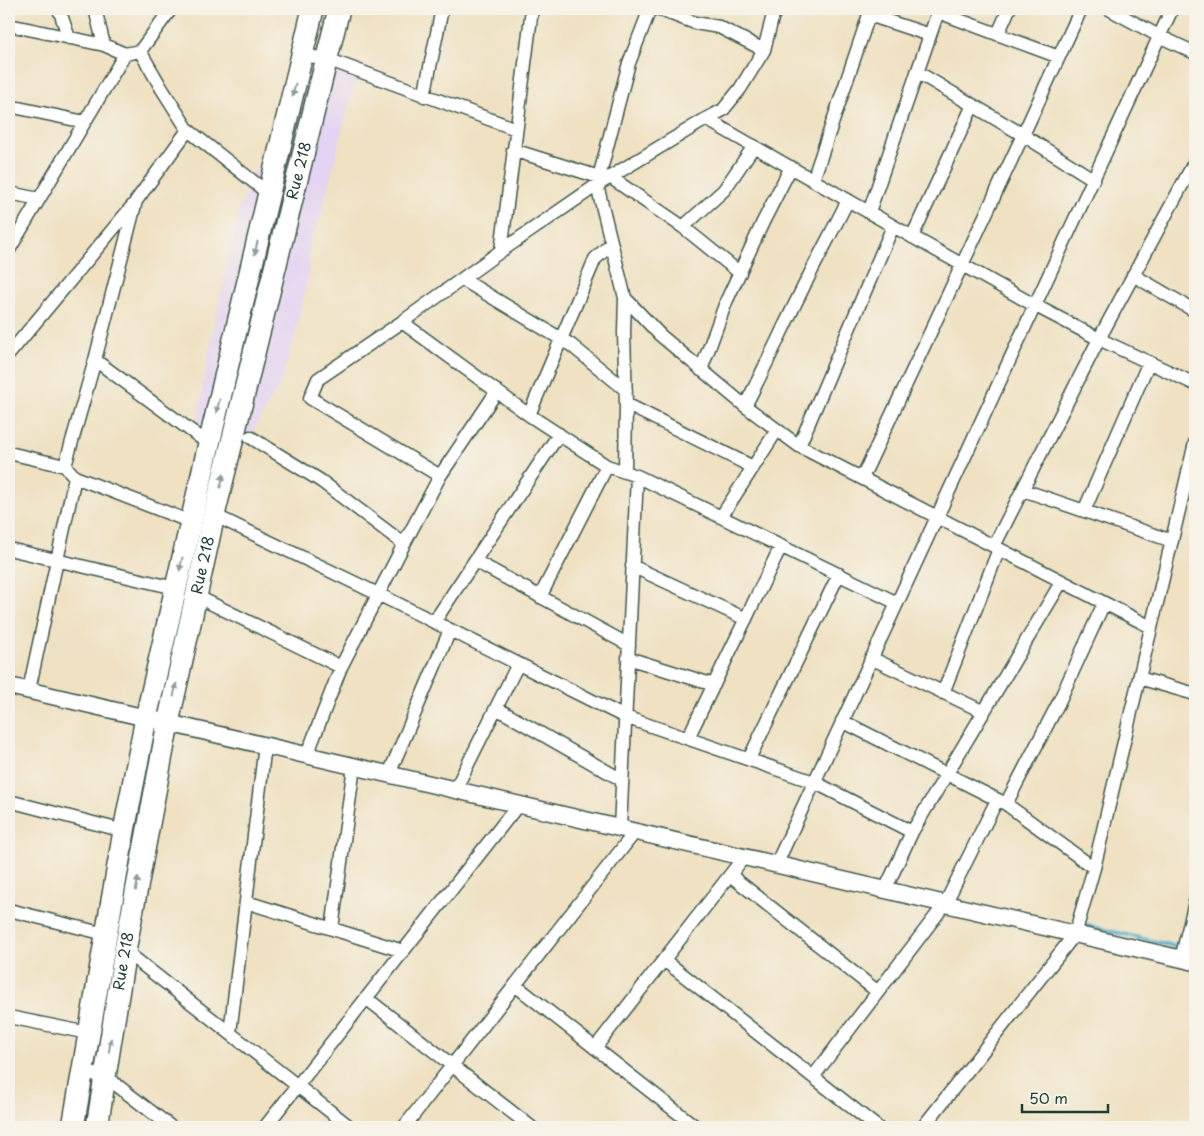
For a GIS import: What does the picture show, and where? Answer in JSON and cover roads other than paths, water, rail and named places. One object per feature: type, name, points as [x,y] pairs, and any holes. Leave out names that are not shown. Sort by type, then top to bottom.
[{"type":"highway","name":"Rue 218","points":[[73,1127],[124,831],[146,718],[175,588],[313,9]]},
{"type":"highway","name":"Rue 218","points":[[97,1127],[125,951],[168,723],[214,515],[339,9]]},
{"type":"street","points":[[59,9],[69,38]]},
{"type":"street","points":[[9,25],[104,45],[125,54],[140,51],[171,9]]},
{"type":"street","points":[[424,96],[442,9]]},
{"type":"street","points":[[500,251],[532,9]]},
{"type":"street","points":[[404,1127],[515,986],[628,830],[622,780],[632,566],[631,474],[626,404],[624,332],[625,298],[611,244],[602,180],[629,63],[650,9]]},
{"type":"street","points":[[658,9],[696,23],[719,27],[764,50]]},
{"type":"street","points":[[440,476],[310,398],[318,379],[402,322],[602,180],[722,110],[740,89],[764,50],[773,15],[779,9]]},
{"type":"street","points":[[998,34],[1009,9]]},
{"type":"street","points":[[862,478],[1081,9]]},
{"type":"street","points":[[1109,9],[1195,53]]},
{"type":"street","points":[[776,865],[1172,9]]},
{"type":"street","points":[[869,212],[939,10],[1059,57]]},
{"type":"street","points":[[100,12],[104,45]]},
{"type":"street","points":[[813,180],[870,12],[930,35]]},
{"type":"street","points":[[140,51],[188,130],[269,194]]},
{"type":"street","points":[[9,250],[125,54]]},
{"type":"street","points":[[302,55],[327,59],[516,130]]},
{"type":"street","points":[[917,72],[1093,179]]},
{"type":"street","points":[[912,236],[973,105]]},
{"type":"street","points":[[9,106],[85,122]]},
{"type":"street","points":[[706,119],[1034,305],[1099,339],[1195,384]]},
{"type":"street","points":[[9,354],[136,201],[188,130]]},
{"type":"street","points":[[683,227],[724,190],[754,146]]},
{"type":"street","points":[[513,150],[602,180],[683,227],[740,273]]},
{"type":"street","points":[[943,693],[996,547],[1023,490],[1099,339],[1195,161]]},
{"type":"street","points":[[701,370],[726,302],[791,167]]},
{"type":"street","points":[[9,192],[39,199]]},
{"type":"street","points":[[745,406],[848,200]]},
{"type":"street","points":[[65,466],[95,360],[136,201]]},
{"type":"street","points":[[800,446],[893,226]]},
{"type":"street","points":[[529,415],[595,258],[611,244]]},
{"type":"street","points":[[1134,275],[1195,311]]},
{"type":"street","points":[[462,279],[571,346],[626,390]]},
{"type":"street","points":[[625,298],[660,335],[701,370],[776,430],[800,446],[1151,627]]},
{"type":"street","points":[[402,322],[529,415],[607,466],[631,474],[897,603]]},
{"type":"street","points":[[95,360],[209,444]]},
{"type":"street","points":[[1084,511],[1149,362]]},
{"type":"street","points":[[307,755],[341,667],[404,544],[440,476],[497,391]]},
{"type":"street","points":[[626,404],[752,467]]},
{"type":"street","points":[[721,517],[776,430]]},
{"type":"street","points":[[434,622],[559,434]]},
{"type":"street","points":[[250,437],[321,481],[404,544]]},
{"type":"street","points":[[923,1127],[1075,934],[1094,868],[1195,443]]},
{"type":"street","points":[[9,453],[65,466],[75,477],[191,522]]},
{"type":"street","points":[[540,597],[607,466]]},
{"type":"street","points":[[29,690],[75,477]]},
{"type":"street","points":[[1023,490],[1172,541]]},
{"type":"street","points":[[214,515],[625,717],[814,782],[912,832]]},
{"type":"street","points":[[688,738],[781,546]]},
{"type":"street","points":[[9,549],[175,588]]},
{"type":"street","points":[[475,561],[629,645]]},
{"type":"street","points":[[632,566],[746,618]]},
{"type":"street","points":[[749,759],[839,574]]},
{"type":"street","points":[[885,890],[912,832],[1062,582]]},
{"type":"street","points":[[196,596],[341,667]]},
{"type":"street","points":[[813,1077],[945,904],[1058,704],[1104,603]]},
{"type":"street","points":[[388,774],[450,630]]},
{"type":"street","points":[[628,658],[714,685]]},
{"type":"street","points":[[871,658],[984,712]]},
{"type":"street","points":[[456,790],[518,664]]},
{"type":"street","points":[[1139,678],[1195,694]]},
{"type":"street","points":[[9,686],[1188,961],[1195,902]]},
{"type":"street","points":[[496,708],[622,780]]},
{"type":"street","points":[[842,721],[1002,802],[1094,868]]},
{"type":"street","points":[[230,1033],[265,746]]},
{"type":"street","points":[[332,929],[354,766]]},
{"type":"street","points":[[9,801],[124,831]]},
{"type":"street","points":[[265,1127],[518,805]]},
{"type":"street","points":[[595,1048],[744,857]]},
{"type":"street","points":[[730,875],[878,992]]},
{"type":"street","points":[[246,902],[403,951]]},
{"type":"street","points":[[9,910],[106,934]]},
{"type":"street","points":[[125,951],[350,1127]]},
{"type":"street","points":[[664,960],[877,1127]]},
{"type":"street","points":[[515,986],[696,1127]]},
{"type":"street","points":[[366,998],[531,1127]]},
{"type":"street","points":[[9,1017],[88,1034]]},
{"type":"street","points":[[82,1072],[105,1076],[171,1127]]},
{"type":"waterway","points":[[1084,925],[1178,947]]},
{"type":"waterway","points":[[1189,949],[1195,950]]}]
